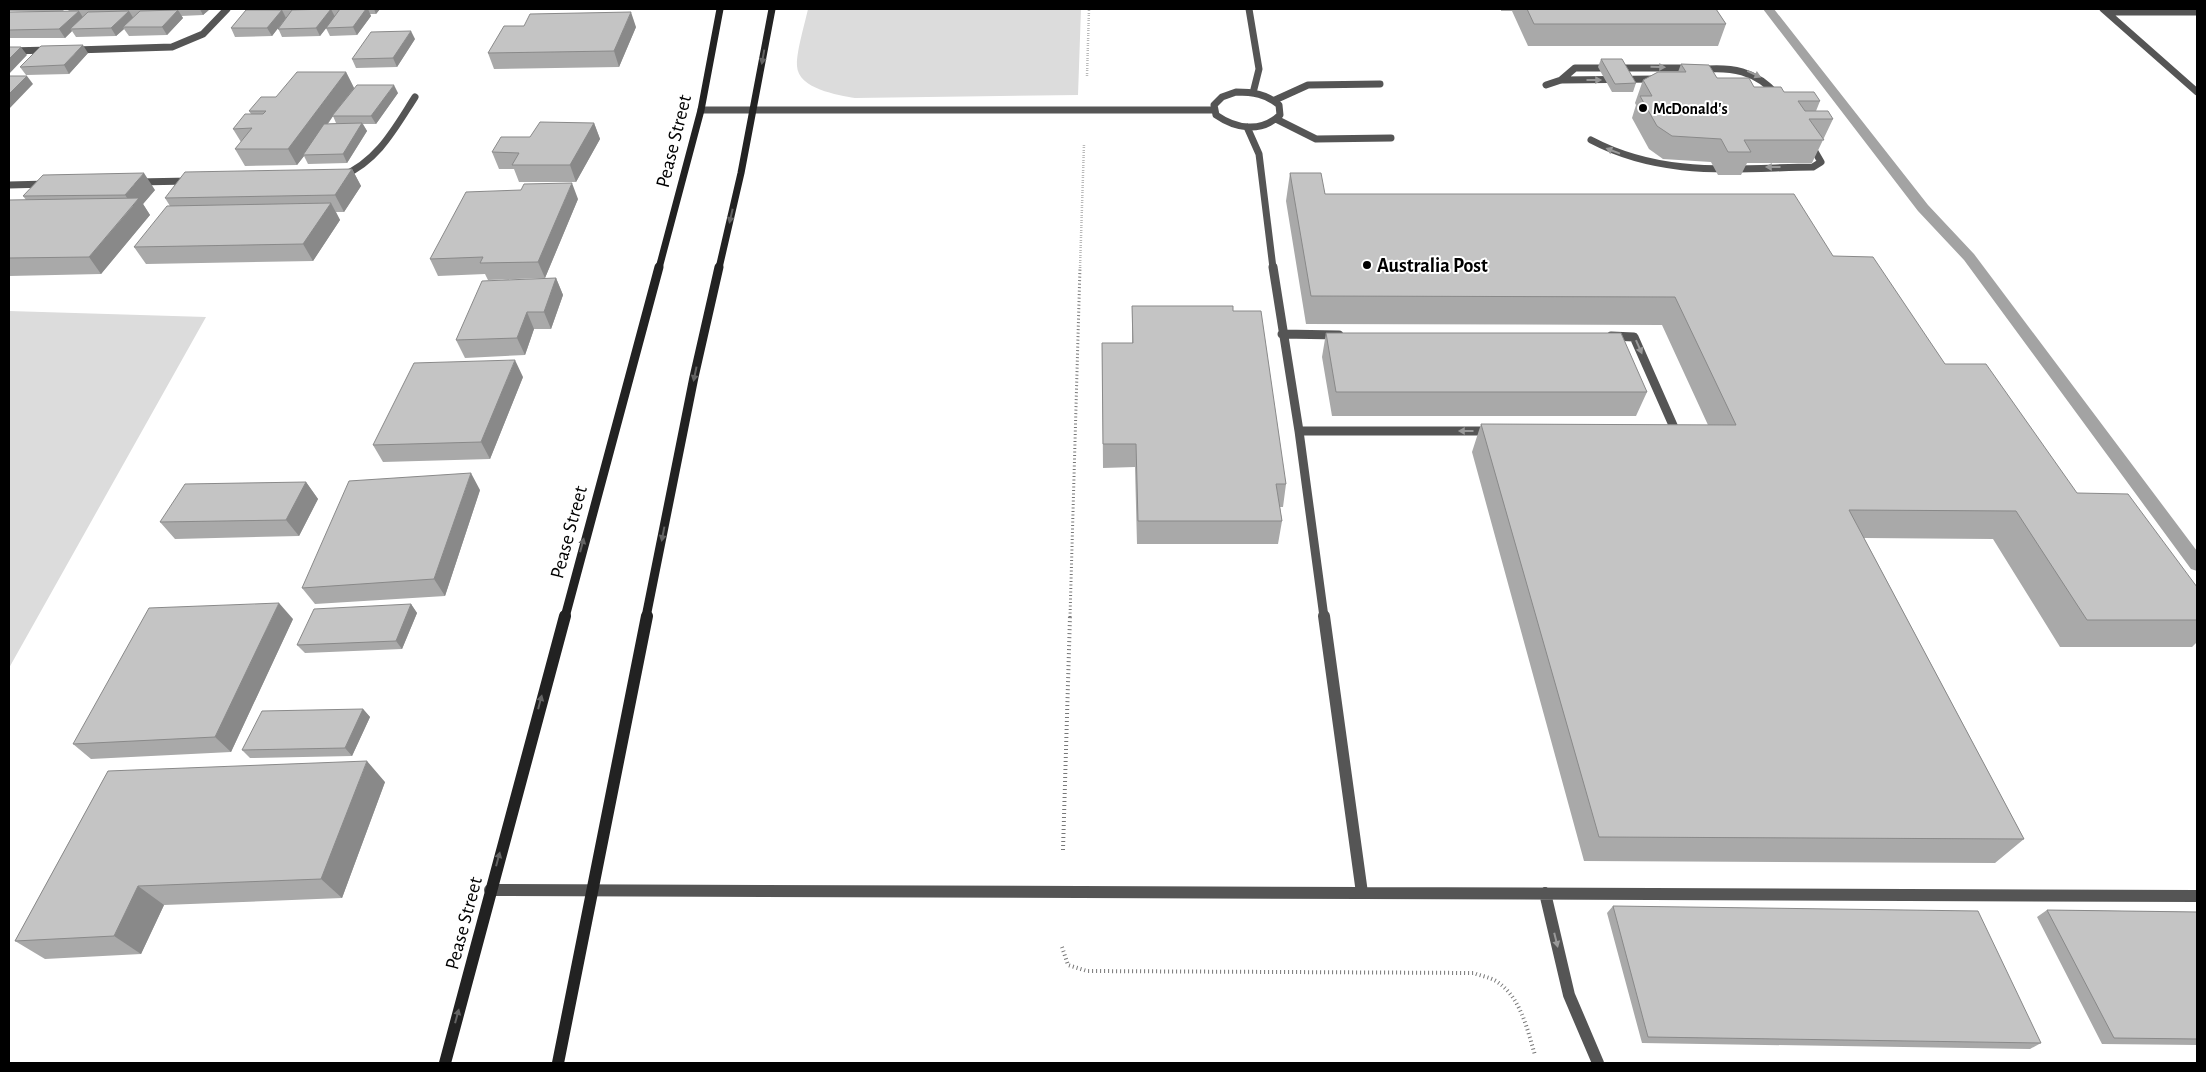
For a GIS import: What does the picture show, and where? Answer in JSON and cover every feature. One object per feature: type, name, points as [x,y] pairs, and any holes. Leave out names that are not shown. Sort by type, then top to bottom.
[{"type":"street","points":[[66,50],[172,47],[203,34],[227,9]]},
{"type":"street","name":"Pease Street","points":[[445,1063],[700,110],[720,9]]},
{"type":"street","points":[[558,1063],[694,377],[753,110],[772,9]]},
{"type":"street","points":[[1249,9],[1259,69],[1253,92]]},
{"type":"street","points":[[2105,10],[2197,12]]},
{"type":"street","points":[[2105,10],[2197,92]]},
{"type":"street","points":[[9,51],[56,50]]},
{"type":"street","points":[[1561,80],[1575,68],[1591,67],[1744,70],[1753,72],[1768,84],[1782,101]]},
{"type":"street","points":[[1678,76],[1712,68]]},
{"type":"street","points":[[1546,85],[1561,80],[1669,78]]},
{"type":"street","points":[[1275,100],[1308,86],[1380,84]]},
{"type":"street","points":[[1253,92],[1275,100],[1281,110],[1276,119],[1269,124],[1247,127],[1228,123],[1216,115],[1214,110],[1217,101],[1228,94],[1253,92]]},
{"type":"street","points":[[336,178],[354,173],[372,159],[415,97]]},
{"type":"street","points":[[700,110],[1214,110]]},
{"type":"street","points":[[1276,119],[1316,139],[1391,138]]},
{"type":"street","points":[[1247,127],[1259,154],[1282,334],[1299,431],[1362,893]]},
{"type":"street","points":[[1591,140],[1610,151],[1662,166],[1677,168],[1804,167],[1819,165],[1821,162],[1820,158],[1804,134]]},
{"type":"street","points":[[128,182],[197,181]]},
{"type":"street","points":[[9,185],[58,184]]},
{"type":"street","points":[[1282,334],[1351,335]]},
{"type":"street","points":[[1605,336],[1634,337],[1676,432],[1657,432]]},
{"type":"street","points":[[1299,431],[1498,432]]},
{"type":"street","points":[[490,890],[2197,896]]},
{"type":"street","points":[[1545,893],[1570,995],[1598,1063]]},
{"type":"path","points":[[1087,78],[1089,9]]},
{"type":"path","points":[[1063,850],[1084,143]]},
{"type":"path","points":[[1062,947],[1064,961],[1074,970],[1087,971],[1474,973],[1496,981],[1512,996],[1522,1015],[1535,1055]]},
{"type":"shaded area","points":[[808,9],[1081,9],[1078,95],[855,98],[829,93],[804,80],[799,74],[797,66],[799,46]]},
{"type":"shaded area","points":[[9,311],[206,317],[9,668]]},
{"type":"building","points":[[331,9],[316,28],[278,29],[292,10]]},
{"type":"building","points":[[340,9],[366,9],[353,27],[326,28]]},
{"type":"building","points":[[1527,9],[1716,9],[1726,24],[1534,24]]},
{"type":"building","points":[[178,10],[162,27],[123,27],[140,11]]},
{"type":"building","points":[[246,10],[282,10],[267,28],[231,28]]},
{"type":"building","points":[[79,11],[59,29],[9,30],[9,12]]},
{"type":"building","points":[[129,11],[111,28],[70,29],[88,12]]},
{"type":"building","points":[[631,12],[614,51],[488,53],[504,26],[524,26],[530,14]]},
{"type":"building","points":[[411,31],[393,58],[352,59],[371,32]]},
{"type":"building","points":[[83,45],[64,65],[20,67],[41,46]]},
{"type":"building","points":[[9,47],[21,47],[9,59]]},
{"type":"building","points":[[1601,59],[1622,59],[1636,83],[1615,84]]},
{"type":"building","points":[[1681,64],[1709,65],[1717,78],[1749,78],[1754,87],[1781,87],[1784,92],[1814,92],[1820,101],[1798,101],[1805,111],[1828,111],[1833,119],[1809,119],[1824,140],[1744,140],[1751,152],[1728,152],[1721,139],[1672,136],[1657,126],[1640,96],[1652,96],[1643,80],[1658,72],[1686,72]]},
{"type":"building","points":[[297,72],[346,72],[288,149],[235,149],[252,128],[233,129],[245,114],[263,114],[266,111],[249,111],[261,97],[276,97]]},
{"type":"building","points":[[9,76],[27,76],[9,94]]},
{"type":"building","points":[[357,85],[394,85],[371,116],[332,116]]},
{"type":"building","points":[[540,122],[594,123],[570,165],[512,165],[519,153],[492,152],[501,137],[530,137]]},
{"type":"building","points":[[362,123],[343,154],[303,155],[324,124]]},
{"type":"building","points":[[352,169],[335,195],[165,198],[185,172]]},
{"type":"building","points":[[144,173],[125,195],[23,196],[43,175]]},
{"type":"building","points":[[1290,173],[1321,173],[1325,194],[1794,194],[1833,256],[1873,257],[1945,364],[1986,364],[2077,493],[2128,494],[2197,587],[2197,620],[2087,620],[2016,511],[1849,510],[2024,839],[1599,837],[1481,424],[1736,425],[1675,297],[1311,296]]},
{"type":"building","points":[[572,183],[538,262],[480,263],[483,257],[430,259],[466,192],[521,190],[524,184]]},
{"type":"building","points":[[139,198],[89,257],[9,258],[9,200]]},
{"type":"building","points":[[331,203],[303,244],[134,247],[167,206]]},
{"type":"building","points":[[556,278],[544,312],[527,312],[517,338],[456,340],[482,281]]},
{"type":"building","points":[[1132,306],[1233,306],[1233,311],[1261,311],[1286,484],[1276,484],[1282,521],[1138,521],[1136,444],[1103,444],[1102,343],[1133,343]]},
{"type":"building","points":[[1326,333],[1621,333],[1647,392],[1336,392]]},
{"type":"building","points":[[515,360],[481,442],[373,445],[414,363]]},
{"type":"building","points":[[471,473],[434,579],[302,588],[349,481]]},
{"type":"building","points":[[306,482],[286,520],[160,522],[185,484]]},
{"type":"building","points":[[279,603],[215,737],[73,744],[149,608]]},
{"type":"building","points":[[411,604],[396,641],[297,645],[314,609]]},
{"type":"building","points":[[363,709],[345,748],[242,750],[262,711]]},
{"type":"building","points":[[367,761],[321,879],[138,886],[114,936],[15,941],[108,771]]},
{"type":"building","points":[[1613,906],[1978,911],[2041,1043],[1648,1037]]},
{"type":"building","points":[[2047,910],[2197,912],[2197,1039],[2114,1038]]},
{"type":"waterway","points":[[1768,9],[1923,208],[1969,257],[2197,564]]},
{"type":"place","name":"McDonald's","points":[[1643,108]]},
{"type":"place","name":"Australia Post","points":[[1367,265]]}]
